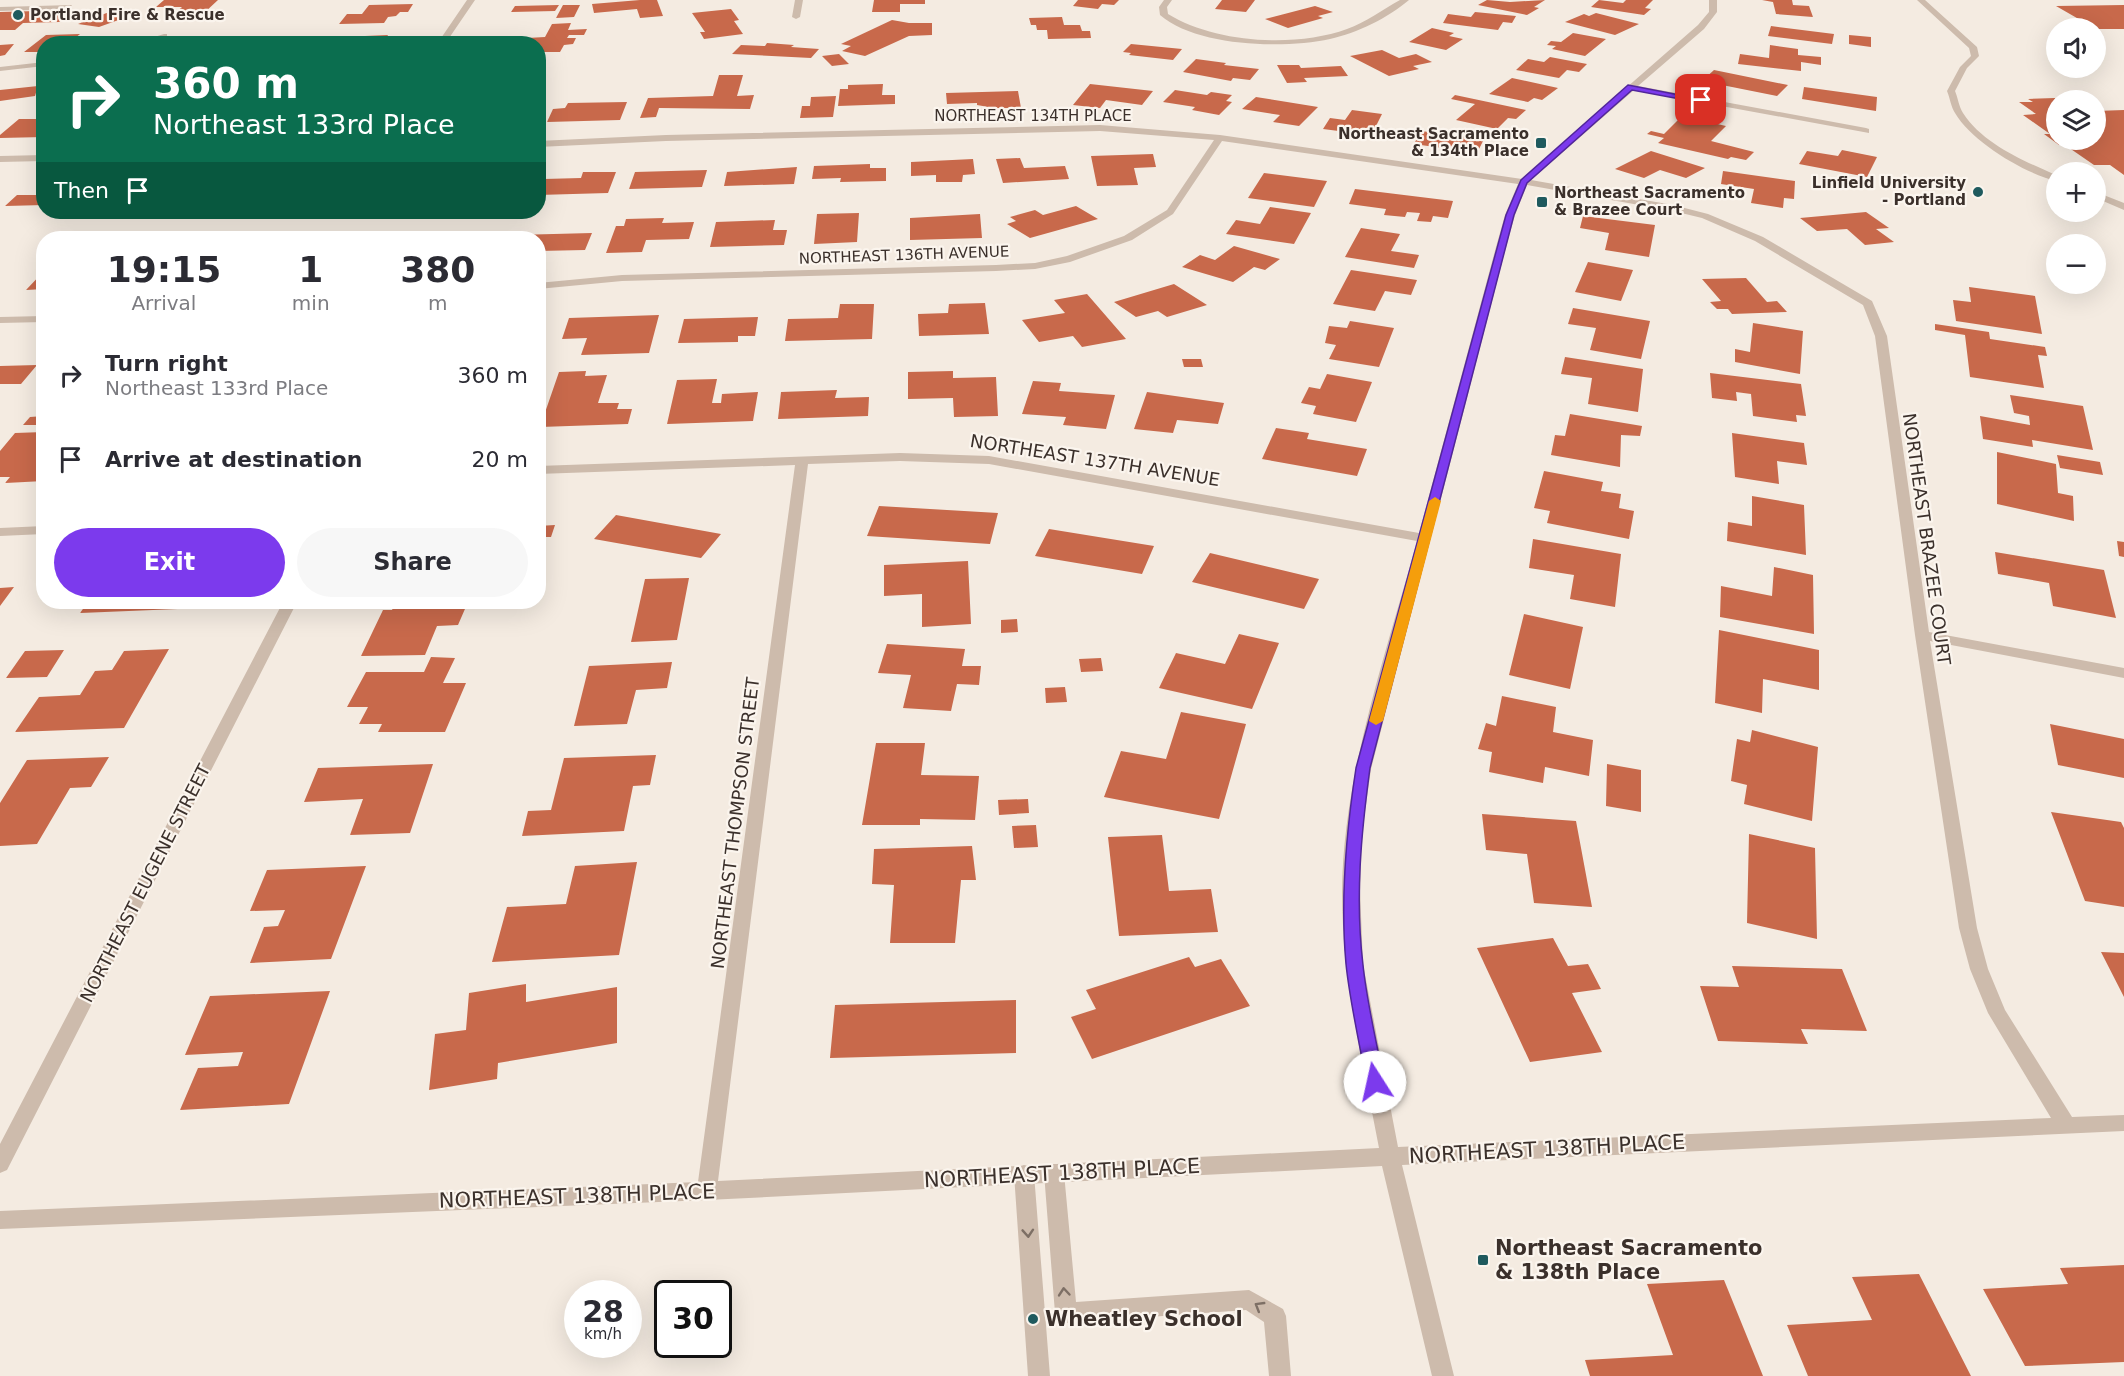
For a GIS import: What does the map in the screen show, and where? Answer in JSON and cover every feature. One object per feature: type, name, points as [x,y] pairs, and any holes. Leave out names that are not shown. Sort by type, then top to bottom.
[{"type":"street","points":[[446,36],[471,0]]},
{"type":"street","points":[[796,17],[799,0]]},
{"type":"street","points":[[1168,0],[1163,7],[1164,15],[1171,21],[1191,29],[1268,42],[1330,37],[1349,31],[1405,0]]},
{"type":"street","points":[[1443,1376],[1390,1156],[1354,964],[1351,891],[1354,833],[1363,768],[1501,247],[1510,215],[1524,182],[1701,27],[1713,12],[1713,0]]},
{"type":"street","points":[[1921,0],[1973,47],[1975,56],[1964,67],[1952,91],[1958,112],[1972,129],[2000,150],[2046,173]]},
{"type":"street","points":[[0,9],[69,7]]},
{"type":"street","points":[[0,69],[36,65]]},
{"type":"street","points":[[1630,87],[1866,131]]},
{"type":"street","name":"NORTHEAST 134TH PLACE","points":[[546,144],[666,138],[1100,128],[1221,138],[1524,182]]},
{"type":"street","name":"NORTHEAST 136TH AVENUE","points":[[546,285],[622,278],[1035,266],[1070,259],[1128,238],[1170,212],[1221,138]]},
{"type":"street","points":[[0,159],[36,158]]},
{"type":"street","name":"NORTHEAST BRAZEE COURT","points":[[1524,182],[1673,208],[1705,216],[1759,239],[1868,303],[1881,336],[1922,635],[1968,928],[1979,969],[1997,1013],[2066,1125]]},
{"type":"street","points":[[2106,199],[2124,207]]},
{"type":"street","points":[[0,320],[36,319]]},
{"type":"street","name":"NORTHEAST 137TH AVENUE","points":[[546,470],[900,457],[989,460],[1425,538]]},
{"type":"street","name":"NORTHEAST THOMPSON STREET","points":[[707,1191],[802,460]]},
{"type":"street","points":[[0,532],[36,530]]},
{"type":"street","name":"NORTHEAST EUGENE STREET","points":[[0,1164],[286,609]]},
{"type":"street","points":[[1922,635],[2124,673]]},
{"type":"street","name":"NORTHEAST 138TH PLACE","points":[[0,1220],[707,1191],[1390,1156],[2124,1123]]},
{"type":"street","points":[[1054,1173],[1066,1313],[1249,1300],[1275,1316],[1280,1376]]},
{"type":"street","points":[[1024,1174],[1039,1376]]},
{"type":"building","points":[[164,0],[218,0],[204,13],[174,14],[182,7],[156,7]]},
{"type":"building","points":[[657,0],[663,16],[640,18],[637,9],[594,13],[592,4]]},
{"type":"building","points":[[874,0],[925,0],[925,4],[900,4],[900,12],[872,12]]},
{"type":"building","points":[[1078,0],[1119,0],[1114,5],[1102,4],[1098,9],[1073,6]]},
{"type":"building","points":[[1222,0],[1255,0],[1246,12],[1215,9]]},
{"type":"building","points":[[1487,0],[1510,2],[1545,0],[1534,7],[1539,8],[1527,15],[1478,5]]},
{"type":"building","points":[[1599,0],[1623,3],[1626,0],[1653,0],[1645,8],[1651,9],[1644,15],[1591,7]]},
{"type":"building","points":[[1762,0],[1792,0],[1793,5],[1809,6],[1813,17],[1776,14],[1773,2]]},
{"type":"building","points":[[413,4],[408,12],[400,12],[396,16],[388,17],[384,23],[339,24],[347,14],[362,14],[369,5]]},
{"type":"building","points":[[559,5],[555,11],[511,12],[515,6]]},
{"type":"building","points":[[563,5],[580,5],[574,17],[556,18]]},
{"type":"building","points":[[2124,5],[2124,29],[2106,29],[2106,18],[2077,18],[2056,6]]},
{"type":"building","points":[[1315,6],[1333,12],[1318,16],[1323,18],[1288,28],[1265,19]]},
{"type":"building","points":[[117,9],[138,13],[99,27],[78,24]]},
{"type":"building","points":[[731,9],[739,20],[734,21],[743,34],[704,39],[700,32],[705,32],[692,13]]},
{"type":"building","points":[[73,10],[59,22],[23,23],[15,30],[0,30],[0,12]]},
{"type":"building","points":[[1475,12],[1516,16],[1512,23],[1503,22],[1498,30],[1443,23],[1448,14],[1471,17]]},
{"type":"building","points":[[1596,13],[1639,24],[1615,35],[1565,22],[1584,14],[1589,16]]},
{"type":"building","points":[[1062,17],[1064,25],[1080,25],[1082,31],[1090,31],[1091,38],[1048,39],[1047,30],[1037,30],[1036,25],[1031,25],[1029,18]]},
{"type":"building","points":[[892,20],[932,23],[932,35],[909,36],[865,56],[842,51],[851,46],[841,44]]},
{"type":"building","points":[[571,23],[568,30],[587,29],[584,35],[569,35],[567,38],[576,38],[573,44],[564,45],[560,52],[546,52],[546,36],[552,24]]},
{"type":"building","points":[[1771,26],[1834,34],[1832,44],[1768,36]]},
{"type":"building","points":[[1432,28],[1454,33],[1449,36],[1463,39],[1446,50],[1409,42]]},
{"type":"building","points":[[1573,33],[1606,39],[1585,56],[1552,49],[1556,46],[1547,45],[1551,41],[1561,42]]},
{"type":"building","points":[[80,34],[78,36],[46,35]]},
{"type":"building","points":[[1849,35],[1871,37],[1871,47],[1849,44]]},
{"type":"building","points":[[36,43],[36,52],[24,52]]},
{"type":"building","points":[[767,43],[819,49],[811,58],[732,54],[741,45],[765,46]]},
{"type":"building","points":[[14,44],[5,55],[0,56],[0,45]]},
{"type":"building","points":[[1131,44],[1182,49],[1173,60],[1129,55],[1131,53],[1123,52]]},
{"type":"building","points":[[1770,45],[1798,49],[1798,55],[1821,57],[1821,65],[1801,62],[1801,71],[1738,64],[1740,54],[1769,58]]},
{"type":"building","points":[[1382,50],[1399,58],[1416,54],[1432,62],[1413,66],[1419,69],[1389,76],[1350,56]]},
{"type":"building","points":[[839,54],[849,64],[832,66],[822,56]]},
{"type":"building","points":[[1550,57],[1587,64],[1579,72],[1567,70],[1559,78],[1516,70],[1528,59],[1544,62]]},
{"type":"building","points":[[1196,59],[1259,69],[1250,80],[1233,78],[1231,81],[1183,72]]},
{"type":"building","points":[[1277,65],[1299,65],[1301,68],[1341,66],[1348,76],[1304,78],[1307,82],[1287,83]]},
{"type":"building","points":[[1714,70],[1788,85],[1777,96],[1702,81]]},
{"type":"building","points":[[719,75],[743,75],[737,96],[754,95],[750,109],[659,108],[656,117],[640,118],[648,98],[713,96]]},
{"type":"building","points":[[1512,78],[1558,88],[1542,100],[1534,98],[1528,102],[1489,94]]},
{"type":"building","points":[[883,84],[882,95],[895,95],[895,104],[838,106],[840,89],[848,89],[848,85]]},
{"type":"building","points":[[1090,84],[1153,91],[1142,105],[1106,100],[1100,108],[1073,105]]},
{"type":"building","points":[[36,86],[35,96],[0,101],[0,90]]},
{"type":"building","points":[[1804,87],[1877,97],[1876,111],[1802,99]]},
{"type":"building","points":[[1175,90],[1207,95],[1211,92],[1232,95],[1226,101],[1232,102],[1219,115],[1192,110],[1195,107],[1163,102]]},
{"type":"building","points":[[1018,91],[1021,108],[994,108],[977,105],[977,103],[947,104],[946,93]]},
{"type":"building","points":[[1455,95],[1526,110],[1516,119],[1508,118],[1497,129],[1456,120],[1475,104],[1451,99]]},
{"type":"building","points":[[836,96],[833,117],[800,118],[802,106],[810,106],[811,97]]},
{"type":"building","points":[[1256,97],[1318,107],[1299,126],[1273,122],[1280,115],[1242,109]]},
{"type":"building","points":[[2046,98],[2046,131],[2023,115],[2036,114],[2019,102],[2033,102],[2028,99]]},
{"type":"building","points":[[627,102],[620,120],[547,122],[553,109],[565,108],[568,103]]},
{"type":"building","points":[[1352,110],[1382,114],[1374,130],[1365,129],[1362,134],[1323,129],[1330,118],[1345,120]]},
{"type":"building","points":[[2124,110],[2124,175],[2110,165],[2106,165],[2106,162],[2090,162],[2072,150],[2106,150],[2106,111]]},
{"type":"building","points":[[1682,116],[1726,126],[1711,141],[1754,152],[1746,160],[1731,157],[1728,159],[1658,143],[1664,138],[1647,134],[1651,131],[1664,134]]},
{"type":"building","points":[[19,119],[36,119],[36,137],[0,138],[0,135]]},
{"type":"building","points":[[1421,131],[1484,139],[1477,153],[1414,144]]},
{"type":"building","points":[[1842,150],[1877,157],[1867,177],[1799,164],[1807,151],[1838,156]]},
{"type":"building","points":[[1651,151],[1705,168],[1686,178],[1660,170],[1644,178],[1615,169]]},
{"type":"building","points":[[1153,154],[1156,167],[1134,168],[1138,185],[1097,186],[1091,156]]},
{"type":"building","points":[[1020,158],[1024,168],[1065,166],[1069,179],[1003,183],[996,159]]},
{"type":"building","points":[[973,159],[975,174],[963,175],[962,182],[936,182],[936,175],[911,176],[911,162]]},
{"type":"building","points":[[870,164],[870,168],[886,168],[886,181],[840,182],[841,178],[812,179],[814,166]]},
{"type":"building","points":[[797,167],[794,184],[724,186],[727,172]]},
{"type":"building","points":[[707,170],[702,187],[629,189],[635,172]]},
{"type":"building","points":[[1723,171],[1795,181],[1794,199],[1784,198],[1783,208],[1751,203],[1754,189],[1721,184]]},
{"type":"building","points":[[583,172],[616,172],[608,193],[546,195],[546,179],[581,178]]},
{"type":"building","points":[[1264,173],[1327,181],[1314,207],[1248,198]]},
{"type":"building","points":[[1355,189],[1453,201],[1448,218],[1433,216],[1431,222],[1417,221],[1420,213],[1407,212],[1405,217],[1384,215],[1386,209],[1349,204]]},
{"type":"building","points":[[17,195],[36,195],[36,205],[5,206]]},
{"type":"building","points":[[1076,206],[1098,219],[1030,238],[1007,224],[1016,221],[1010,217],[1035,210],[1043,215]]},
{"type":"building","points":[[1270,207],[1311,213],[1294,244],[1226,234],[1236,220],[1260,224]]},
{"type":"building","points":[[1866,212],[1889,228],[1876,229],[1894,242],[1865,245],[1847,229],[1817,231],[1800,218]]},
{"type":"building","points":[[859,213],[857,242],[814,244],[817,214]]},
{"type":"building","points":[[980,214],[982,238],[910,240],[910,218]]},
{"type":"building","points":[[1583,216],[1655,225],[1649,257],[1605,250],[1609,233],[1580,228]]},
{"type":"building","points":[[664,218],[662,223],[694,222],[689,239],[646,240],[642,252],[606,253],[616,226],[624,226],[626,219]]},
{"type":"building","points":[[775,220],[773,230],[787,230],[784,245],[710,247],[716,222]]},
{"type":"building","points":[[1361,228],[1400,234],[1391,251],[1419,255],[1414,268],[1345,257]]},
{"type":"building","points":[[592,233],[585,250],[546,251],[546,234]]},
{"type":"building","points":[[1234,246],[1280,259],[1265,270],[1254,267],[1233,282],[1182,267],[1200,255],[1215,260]]},
{"type":"building","points":[[1588,262],[1633,270],[1621,301],[1575,292]]},
{"type":"building","points":[[1351,270],[1417,280],[1411,295],[1385,291],[1375,311],[1333,304]]},
{"type":"building","points":[[1746,278],[1767,302],[1777,301],[1787,312],[1732,314],[1728,309],[1717,309],[1710,302],[1721,301],[1702,279]]},
{"type":"building","points":[[36,279],[36,289],[26,290]]},
{"type":"building","points":[[1174,284],[1207,305],[1167,317],[1158,311],[1136,317],[1114,302]]},
{"type":"building","points":[[1969,287],[2035,296],[2042,334],[1956,321],[1953,300],[1971,302]]},
{"type":"building","points":[[1087,294],[1126,339],[1082,347],[1073,336],[1039,342],[1022,320],[1065,313],[1054,300]]},
{"type":"building","points":[[985,303],[989,334],[919,336],[918,314],[948,313],[949,304]]},
{"type":"building","points":[[840,304],[874,304],[872,339],[785,341],[788,319],[838,318]]},
{"type":"building","points":[[1573,308],[1650,321],[1641,359],[1590,350],[1596,328],[1568,324]]},
{"type":"building","points":[[659,315],[649,353],[581,355],[587,338],[562,339],[569,318]]},
{"type":"building","points":[[758,317],[755,336],[738,336],[738,342],[678,343],[684,319]]},
{"type":"building","points":[[1350,321],[1394,328],[1379,367],[1329,359],[1336,345],[1325,343],[1329,326],[1347,328]]},
{"type":"building","points":[[1753,323],[1803,331],[1800,374],[1735,362],[1735,349],[1750,352]]},
{"type":"building","points":[[1935,324],[1989,332],[1990,339],[2045,347],[2047,356],[2038,355],[2044,388],[1970,377],[1965,335],[1935,330]]},
{"type":"building","points":[[1565,357],[1643,369],[1638,412],[1588,404],[1592,378],[1561,374]]},
{"type":"building","points":[[1182,359],[1201,359],[1203,367],[1184,367]]},
{"type":"building","points":[[36,365],[21,384],[0,384],[0,366]]},
{"type":"building","points":[[586,371],[585,376],[607,375],[598,403],[619,403],[617,409],[632,409],[628,424],[546,427],[546,410],[559,372]]},
{"type":"building","points":[[953,371],[953,378],[996,377],[998,416],[954,417],[953,398],[908,399],[908,372]]},
{"type":"building","points":[[1710,373],[1801,384],[1806,416],[1796,415],[1797,422],[1753,416],[1751,394],[1736,392],[1737,401],[1712,398]]},
{"type":"building","points":[[1327,374],[1372,382],[1356,422],[1313,414],[1316,406],[1301,403],[1309,387],[1320,389]]},
{"type":"building","points":[[717,379],[712,403],[721,403],[722,394],[758,392],[753,421],[667,424],[677,380]]},
{"type":"building","points":[[1033,381],[1061,383],[1059,391],[1115,395],[1106,429],[1063,425],[1066,417],[1022,414]]},
{"type":"building","points":[[837,390],[835,398],[869,397],[868,416],[778,419],[781,392]]},
{"type":"building","points":[[1147,392],[1224,403],[1218,424],[1177,420],[1173,433],[1134,429]]},
{"type":"building","points":[[2010,395],[2083,406],[2093,450],[2032,440],[2033,447],[1983,439],[1980,416],[2030,425],[2029,416],[2014,413]]},
{"type":"building","points":[[1570,414],[1642,426],[1640,436],[1621,435],[1620,467],[1551,455],[1555,435],[1565,436]]},
{"type":"building","points":[[30,417],[36,417],[36,425],[23,425]]},
{"type":"building","points":[[1276,428],[1309,433],[1307,439],[1367,449],[1357,476],[1262,459]]},
{"type":"building","points":[[36,432],[36,481],[5,483],[10,477],[0,477],[0,451],[15,433]]},
{"type":"building","points":[[1732,433],[1804,443],[1807,465],[1777,461],[1779,484],[1735,477]]},
{"type":"building","points":[[1997,452],[2056,464],[2058,493],[2073,496],[2074,521],[1997,504]]},
{"type":"building","points":[[2057,455],[2100,462],[2103,475],[2060,468]]},
{"type":"building","points":[[1544,471],[1603,482],[1601,491],[1621,494],[1619,508],[1634,511],[1629,539],[1547,523],[1550,511],[1534,508]]},
{"type":"building","points":[[1752,496],[1804,505],[1806,555],[1727,541],[1728,522],[1752,526]]},
{"type":"building","points":[[879,506],[998,513],[990,544],[867,536]]},
{"type":"building","points":[[616,515],[721,534],[701,558],[594,539]]},
{"type":"building","points":[[555,525],[551,537],[546,537],[546,526]]},
{"type":"building","points":[[1049,529],[1154,546],[1142,574],[1035,556]]},
{"type":"building","points":[[1533,539],[1621,554],[1615,607],[1570,599],[1574,575],[1529,568]]},
{"type":"building","points":[[2117,541],[2124,542],[2124,557],[2119,556]]},
{"type":"building","points":[[1995,552],[2104,570],[2116,618],[2053,606],[2049,583],[1998,574]]},
{"type":"building","points":[[1210,553],[1319,579],[1304,609],[1192,582]]},
{"type":"building","points":[[968,561],[971,624],[922,627],[922,594],[884,596],[884,565]]},
{"type":"building","points":[[1774,567],[1813,575],[1814,634],[1720,617],[1721,586],[1772,596]]},
{"type":"building","points":[[689,578],[677,640],[631,642],[645,579]]},
{"type":"building","points":[[14,587],[0,606],[0,588]]},
{"type":"building","points":[[83,609],[178,609],[80,613]]},
{"type":"building","points":[[465,609],[458,625],[437,626],[425,655],[361,656],[383,610]]},
{"type":"building","points":[[1524,614],[1583,627],[1570,689],[1509,675]]},
{"type":"building","points":[[1017,619],[1018,632],[1001,633],[1001,620]]},
{"type":"building","points":[[1719,630],[1819,650],[1819,690],[1763,679],[1762,713],[1715,703]]},
{"type":"building","points":[[1239,634],[1279,643],[1252,709],[1159,688],[1176,653],[1225,664]]},
{"type":"building","points":[[887,644],[965,649],[962,666],[981,666],[979,685],[957,684],[951,711],[903,708],[911,675],[878,673]]},
{"type":"building","points":[[169,649],[124,728],[15,732],[39,697],[80,695],[95,671],[112,670],[124,651]]},
{"type":"building","points":[[64,650],[47,677],[6,678],[25,651]]},
{"type":"building","points":[[431,657],[455,658],[443,683],[466,683],[445,732],[378,732],[382,724],[359,724],[368,707],[347,707],[366,672],[424,672]]},
{"type":"building","points":[[1101,658],[1103,671],[1081,672],[1079,659]]},
{"type":"building","points":[[672,662],[667,688],[636,690],[627,724],[574,726],[589,666]]},
{"type":"building","points":[[1065,687],[1067,702],[1046,703],[1045,688]]},
{"type":"building","points":[[1502,696],[1556,707],[1553,732],[1593,740],[1589,776],[1545,767],[1543,783],[1489,772],[1492,752],[1478,749],[1486,723],[1496,726]]},
{"type":"building","points":[[1181,712],[1246,724],[1219,819],[1104,797],[1121,751],[1166,759]]},
{"type":"building","points":[[2050,724],[2124,739],[2124,778],[2058,765]]},
{"type":"building","points":[[1752,730],[1818,747],[1812,821],[1744,804],[1747,785],[1731,781],[1737,739],[1750,742]]},
{"type":"building","points":[[876,743],[925,743],[921,775],[979,776],[975,820],[920,819],[920,825],[862,825]]},
{"type":"building","points":[[656,755],[650,785],[633,786],[624,831],[522,836],[528,811],[551,810],[564,758]]},
{"type":"building","points":[[109,757],[91,787],[70,788],[37,844],[0,846],[0,803],[27,760]]},
{"type":"building","points":[[433,764],[410,833],[350,835],[363,799],[304,802],[318,768]]},
{"type":"building","points":[[1607,764],[1641,770],[1641,812],[1606,806]]},
{"type":"building","points":[[1028,799],[1029,813],[999,815],[998,800]]},
{"type":"building","points":[[2051,812],[2121,822],[2124,828],[2124,907],[2085,901]]},
{"type":"building","points":[[1482,814],[1576,821],[1592,907],[1534,903],[1527,854],[1486,850]]},
{"type":"building","points":[[1036,825],[1038,847],[1014,848],[1012,826]]},
{"type":"building","points":[[1749,834],[1815,848],[1817,939],[1747,923]]},
{"type":"building","points":[[1162,835],[1169,891],[1211,889],[1218,932],[1119,936],[1108,837]]},
{"type":"building","points":[[972,846],[976,880],[961,880],[955,943],[890,943],[894,885],[872,884],[874,849]]},
{"type":"building","points":[[637,862],[619,955],[492,962],[507,907],[566,904],[575,866]]},
{"type":"building","points":[[366,866],[331,959],[250,963],[264,927],[278,926],[285,910],[250,911],[267,870]]},
{"type":"building","points":[[1553,938],[1568,966],[1588,964],[1601,989],[1572,993],[1602,1052],[1530,1062],[1477,948]]},
{"type":"building","points":[[2101,952],[2124,953],[2124,997]]},
{"type":"building","points":[[1189,957],[1195,967],[1221,959],[1250,1006],[1092,1059],[1071,1017],[1096,1009],[1086,990]]},
{"type":"building","points":[[1732,966],[1842,969],[1867,1031],[1801,1029],[1808,1044],[1718,1041],[1700,986],[1739,987]]},
{"type":"building","points":[[526,984],[526,1002],[617,987],[617,1043],[498,1063],[497,1079],[429,1090],[435,1034],[466,1030],[469,993]]},
{"type":"building","points":[[330,991],[289,1104],[180,1110],[198,1068],[238,1066],[243,1052],[185,1055],[210,996]]},
{"type":"building","points":[[1016,1000],[1016,1053],[830,1058],[835,1005]]},
{"type":"building","points":[[2124,1265],[2124,1362],[2025,1366],[1983,1289],[2068,1284],[2060,1268]]},
{"type":"building","points":[[1919,1274],[1971,1376],[1808,1376],[1787,1325],[1872,1320],[1852,1277]]},
{"type":"building","points":[[1724,1280],[1763,1376],[1590,1376],[1585,1360],[1673,1355],[1647,1284]]},
{"type":"slow traffic","points":[[1376,721],[1435,501]]},
{"type":"place","name":"Portland Fire & Rescue","points":[[18,15]]},
{"type":"place","name":"Northeast Sacramento & 134th Place","points":[[1541,143]]},
{"type":"place","name":"Linfield University - Portland","points":[[1978,192]]},
{"type":"place","name":"Northeast Sacramento & Brazee Court","points":[[1542,202]]},
{"type":"place","name":"Northeast Sacramento & 138th Place","points":[[1483,1260]]},
{"type":"place","name":"Wheatley School","points":[[1033,1319]]},
{"type":"route","points":[[1375,1082],[1354,964],[1351,891],[1354,833],[1363,768],[1510,215],[1524,182],[1630,87],[1701,100]]}]
